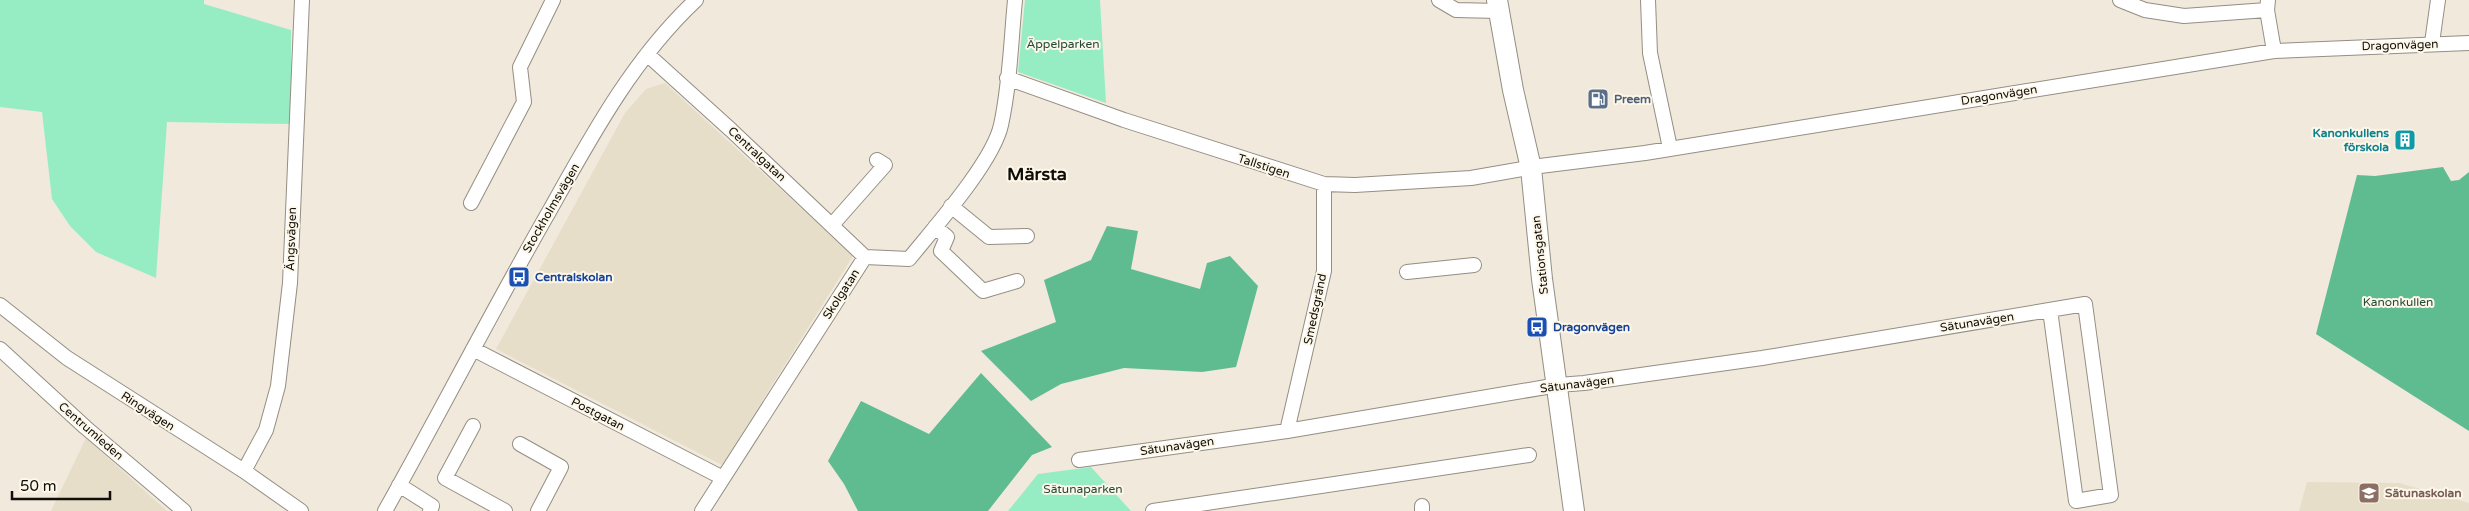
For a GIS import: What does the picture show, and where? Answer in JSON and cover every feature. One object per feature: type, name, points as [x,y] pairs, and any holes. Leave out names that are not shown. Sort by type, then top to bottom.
[{"type":"street","name":"Ängsvägen","points":[[244,471],[266,430],[278,386],[290,283],[302,0]]},
{"type":"street","points":[[471,203],[524,102],[520,68],[553,0]]},
{"type":"street","name":"Stockholmsvägen","points":[[385,511],[600,122],[622,86],[647,54],[696,0]]},
{"type":"street","name":"Skolgatan","points":[[702,511],[865,257],[909,259],[951,206],[992,147],[1001,126],[1015,0]]},
{"type":"street","points":[[1439,0],[1456,10],[1498,6]]},
{"type":"street","points":[[2120,0],[2145,10],[2184,16],[2268,5],[2274,51]]},
{"type":"street","points":[[2432,44],[2438,0]]},
{"type":"street","points":[[1651,1],[1650,54],[1670,148]]},
{"type":"street","name":"Stationsgatan","points":[[1498,6],[1513,90],[1531,168],[1542,279],[1574,511]]},
{"type":"street","name":"Dragonvägen","points":[[1531,168],[1670,148],[2274,51],[2469,43]]},
{"type":"street","name":"Centralgatan","points":[[647,54],[865,257]]},
{"type":"street","name":"Tallstigen","points":[[1007,78],[1124,120],[1324,184],[1355,185],[1471,178],[1531,168]]},
{"type":"street","points":[[832,225],[885,165],[877,160]]},
{"type":"street","name":"Smedsgränd","points":[[1288,431],[1324,271],[1324,184]]},
{"type":"street","points":[[951,206],[989,237],[1027,236]]},
{"type":"street","points":[[935,227],[947,237],[941,251],[983,291],[1017,281]]},
{"type":"street","points":[[1406,272],[1474,265]]},
{"type":"street","name":"Sätunavägen","points":[[1079,460],[1288,431],[1558,385],[1584,384],[1762,358],[2085,304],[2111,495],[2076,501],[2050,310]]},
{"type":"street","name":"Ringvägen","points":[[0,305],[67,358],[244,471],[301,511]]},
{"type":"street","name":"Centrumleden","points":[[0,349],[85,427],[184,511]]},
{"type":"street","name":"Postgatan","points":[[473,349],[723,478]]},
{"type":"street","points":[[473,426],[445,478],[505,511]]},
{"type":"street","points":[[520,444],[561,467],[538,511]]},
{"type":"street","points":[[1153,511],[1529,455]]},
{"type":"street","points":[[399,485],[432,506],[430,511]]},
{"type":"shaded area","points":[[665,83],[853,256],[722,465],[496,349],[625,113],[646,89]]},
{"type":"shaded area","points":[[86,438],[167,511],[51,511]]},
{"type":"shaded area","name":"Sätunaskolan","points":[[2307,482],[2399,483],[2469,503],[2469,511],[2299,511]]},
{"type":"green space","points":[[0,0],[204,0],[204,4],[291,30],[291,124],[167,122],[156,278],[96,252],[70,226],[52,199],[42,112],[0,107]]},
{"type":"green space","name":"Äppelparken","points":[[1025,0],[1100,0],[1106,103],[1018,72]]},
{"type":"green space","name":"Kanonkullen","points":[[2443,167],[2451,181],[2459,180],[2469,172],[2469,431],[2316,334],[2357,175],[2375,176]]},
{"type":"green space","points":[[1107,226],[1138,231],[1131,269],[1200,289],[1207,263],[1230,256],[1258,286],[1236,367],[1202,372],[1124,368],[1061,384],[1031,401],[981,351],[1056,322],[1044,280],[1091,260]]},
{"type":"green space","points":[[981,373],[1052,447],[1032,455],[988,511],[858,511],[844,484],[828,461],[861,401],[929,434]]},
{"type":"green space","name":"Sätunaparken","points":[[1091,467],[1131,511],[1008,511],[1038,474]]},
{"type":"place","name":"Preem","points":[[1598,99]]},
{"type":"place","name":"Kanonkullens förskola","points":[[2405,140]]},
{"type":"place","name":"Centralskolan","points":[[519,277]]},
{"type":"place","name":"Dragonvägen","points":[[1537,327]]},
{"type":"place","name":"Sätunaskolan","points":[[2369,493]]},
{"type":"district","name":"Märsta","points":[[1037,174]]}]
